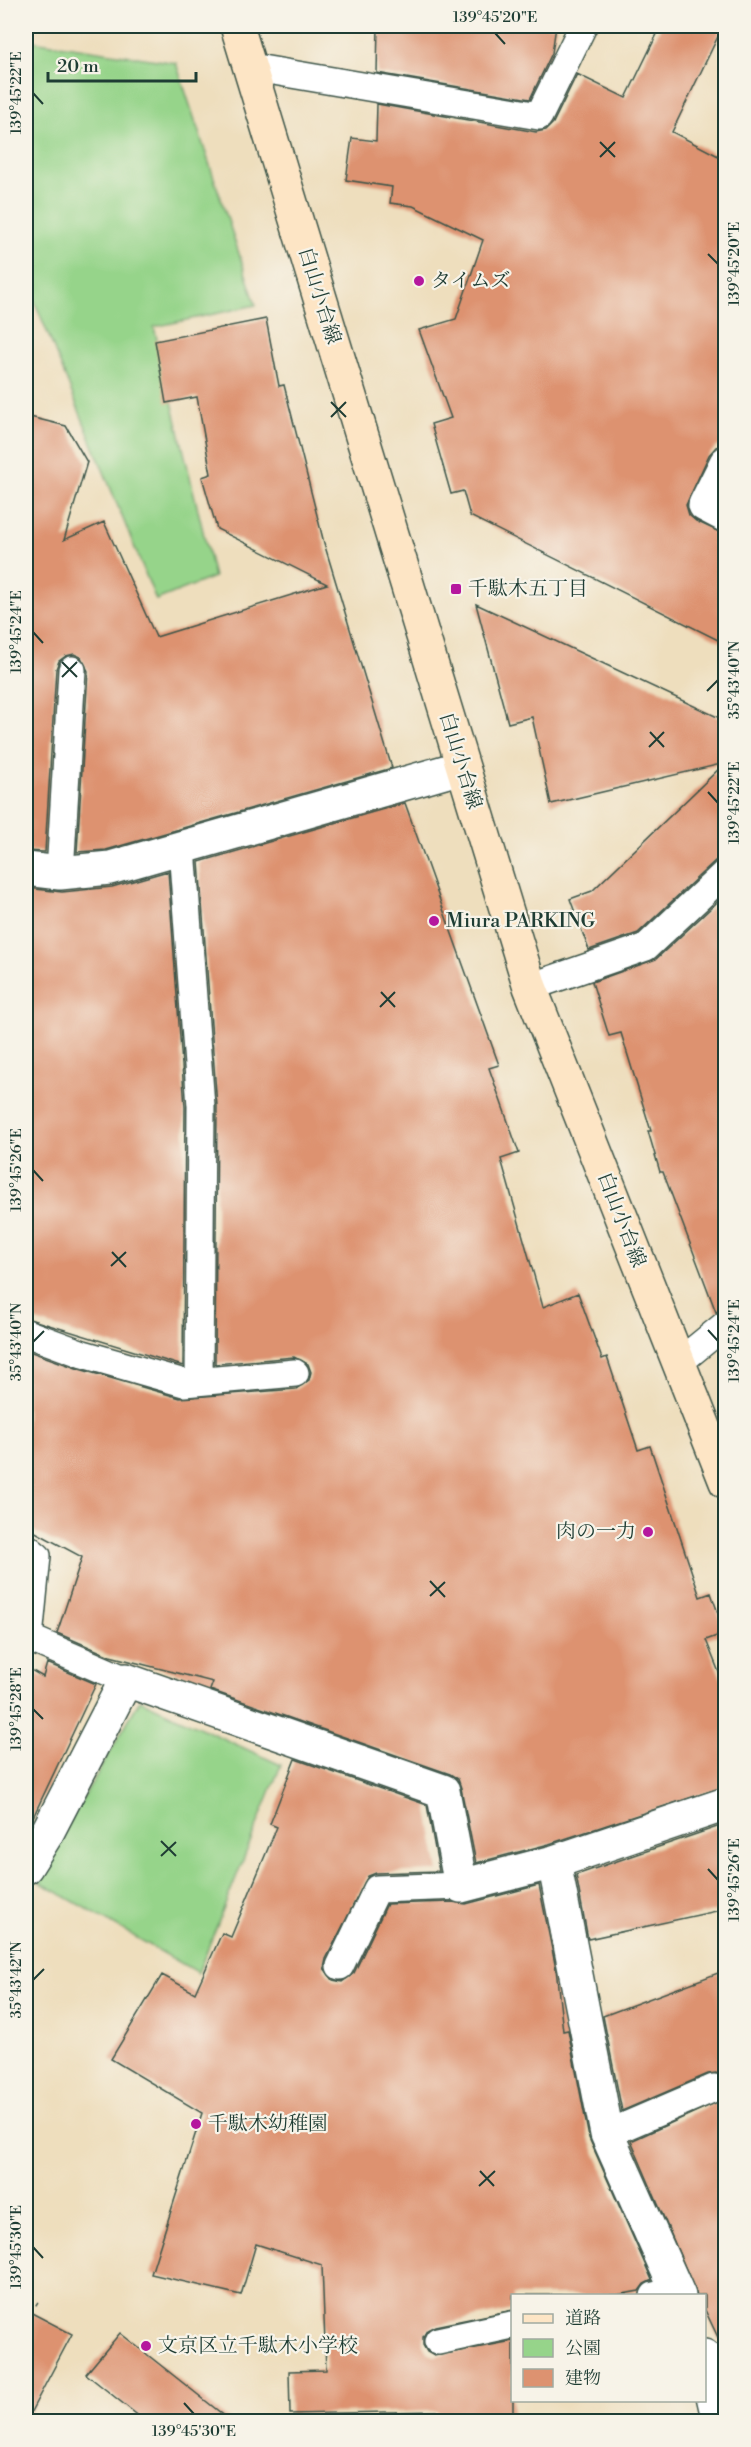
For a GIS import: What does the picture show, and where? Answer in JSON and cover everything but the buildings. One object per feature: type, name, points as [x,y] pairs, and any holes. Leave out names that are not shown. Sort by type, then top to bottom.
[{"type":"main road","name":"白山小台線","points":[[237,26],[530,987],[677,1364],[726,1482]]},
{"type":"street","points":[[726,463],[705,505],[726,516]]},
{"type":"street","points":[[26,869],[60,873],[110,868],[462,767]]},
{"type":"street","points":[[26,1867],[46,1835],[126,1680],[443,1791],[461,1886],[554,1862],[726,1804]]},
{"type":"street","points":[[554,1862],[607,2134],[670,2294]]},
{"type":"street","points":[[706,2361],[719,2421]]},
{"type":"lane","points":[[250,67],[539,117],[583,26]]},
{"type":"lane","points":[[60,873],[72,670]]},
{"type":"lane","points":[[182,848],[201,1106],[200,1381]]},
{"type":"lane","points":[[530,987],[646,947],[726,872]]},
{"type":"lane","points":[[677,1364],[726,1324]]},
{"type":"lane","points":[[26,1333],[83,1354],[184,1383],[295,1372]]},
{"type":"lane","points":[[26,1548],[37,1556],[29,1638],[126,1680]]},
{"type":"lane","points":[[340,1966],[377,1889],[461,1886]]},
{"type":"lane","points":[[607,2134],[714,2088]]},
{"type":"lane","points":[[438,2341],[511,2325]]},
{"type":"path","points":[[26,2297],[39,2305]]},
{"type":"green space","points":[[26,40],[176,63],[256,305],[154,327],[214,577],[156,600],[26,280]]},
{"type":"green space","points":[[140,1700],[281,1765],[198,1973],[36,1880]]},
{"type":"place","name":"タイムズ","points":[[419,281]]},
{"type":"place","name":"千駄木五丁目","points":[[456,589]]},
{"type":"place","name":"Miura PARKING","points":[[434,921]]},
{"type":"place","name":"肉の一力","points":[[648,1532]]},
{"type":"place","name":"千駄木幼稚園","points":[[196,2124]]},
{"type":"place","name":"文京区立千駄木小学校","points":[[146,2346]]}]
